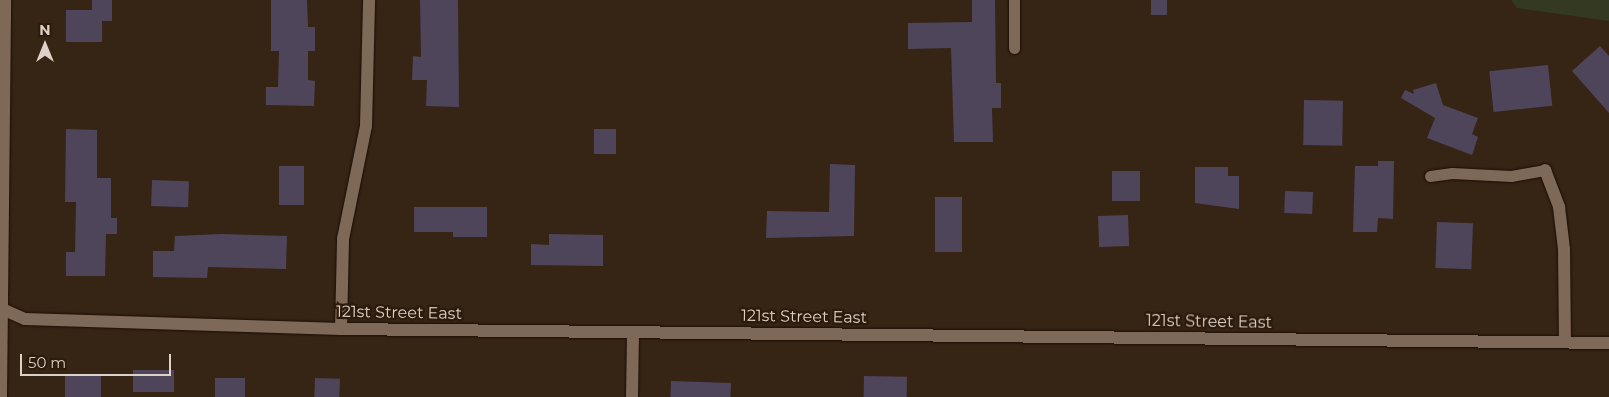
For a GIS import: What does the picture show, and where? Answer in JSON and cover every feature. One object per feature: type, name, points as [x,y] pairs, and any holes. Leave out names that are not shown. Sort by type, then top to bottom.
[{"type":"street","points":[[2,397],[0,308],[2,65],[5,0]]},
{"type":"street","points":[[341,329],[343,239],[366,126],[368,0]]},
{"type":"street","points":[[1545,170],[1559,207],[1563,241],[1565,342]]},
{"type":"street","name":"121st Street East","points":[[0,308],[25,319],[341,329],[1609,343]]},
{"type":"street","points":[[632,397],[634,332]]},
{"type":"lane","points":[[1014,0],[1014,48]]},
{"type":"lane","points":[[1430,176],[1452,173],[1511,176],[1545,170]]},
{"type":"green space","points":[[1511,0],[1609,0],[1609,21],[1517,8]]},
{"type":"building","points":[[92,0],[112,0],[112,21],[102,21],[102,42],[66,42],[66,10],[92,10]]},
{"type":"building","points":[[271,0],[307,0],[308,27],[315,27],[315,51],[308,51],[308,80],[315,81],[314,106],[266,105],[266,87],[278,87],[279,51],[271,51]]},
{"type":"building","points":[[420,0],[458,0],[459,107],[426,106],[427,80],[412,80],[413,56],[421,57]]},
{"type":"building","points":[[972,0],[995,0],[996,83],[1001,83],[1001,108],[992,108],[993,142],[954,142],[951,48],[908,49],[908,23],[972,22]]},
{"type":"building","points":[[1151,0],[1167,0],[1167,15],[1151,15]]},
{"type":"building","points":[[1600,46],[1609,56],[1609,113],[1572,71]]},
{"type":"building","points":[[1548,65],[1552,106],[1494,112],[1489,71]]},
{"type":"building","points":[[1436,83],[1443,105],[1478,118],[1472,134],[1478,137],[1472,155],[1427,138],[1435,118],[1401,98],[1405,90],[1414,94],[1413,90]]},
{"type":"building","points":[[1304,100],[1343,101],[1342,146],[1303,145]]},
{"type":"building","points":[[66,129],[97,130],[97,178],[111,178],[111,218],[117,218],[117,234],[106,234],[105,276],[66,276],[66,252],[75,252],[76,202],[65,202]]},
{"type":"building","points":[[594,129],[616,129],[616,154],[594,154]]},
{"type":"building","points":[[1378,161],[1394,161],[1393,219],[1378,218],[1377,232],[1353,232],[1355,166],[1378,166]]},
{"type":"building","points":[[830,164],[855,165],[854,236],[766,238],[767,211],[829,212]]},
{"type":"building","points":[[279,166],[304,166],[304,205],[279,205]]},
{"type":"building","points":[[1195,167],[1228,167],[1228,176],[1239,176],[1239,209],[1195,203]]},
{"type":"building","points":[[1112,171],[1140,171],[1140,201],[1112,201]]},
{"type":"building","points":[[152,180],[189,181],[188,207],[151,206]]},
{"type":"building","points":[[1285,191],[1313,192],[1312,214],[1284,213]]},
{"type":"building","points":[[935,197],[962,197],[962,252],[935,252]]},
{"type":"building","points":[[414,207],[487,207],[487,237],[453,237],[453,232],[414,232]]},
{"type":"building","points":[[1128,215],[1129,246],[1099,247],[1098,216]]},
{"type":"building","points":[[1437,222],[1473,223],[1471,269],[1435,268]]},
{"type":"building","points":[[221,234],[287,236],[286,269],[208,267],[207,278],[153,277],[153,251],[174,251],[175,236]]},
{"type":"building","points":[[549,234],[603,235],[603,266],[531,265],[531,244],[549,245]]},
{"type":"building","points":[[133,370],[174,370],[174,392],[133,392]]},
{"type":"building","points":[[65,374],[101,374],[101,397],[65,397]]},
{"type":"building","points":[[864,376],[907,377],[907,397],[864,397]]},
{"type":"building","points":[[215,378],[245,378],[245,397],[215,397]]},
{"type":"building","points":[[315,378],[340,379],[339,397],[314,397]]},
{"type":"building","points":[[671,381],[731,383],[730,397],[670,397]]}]
